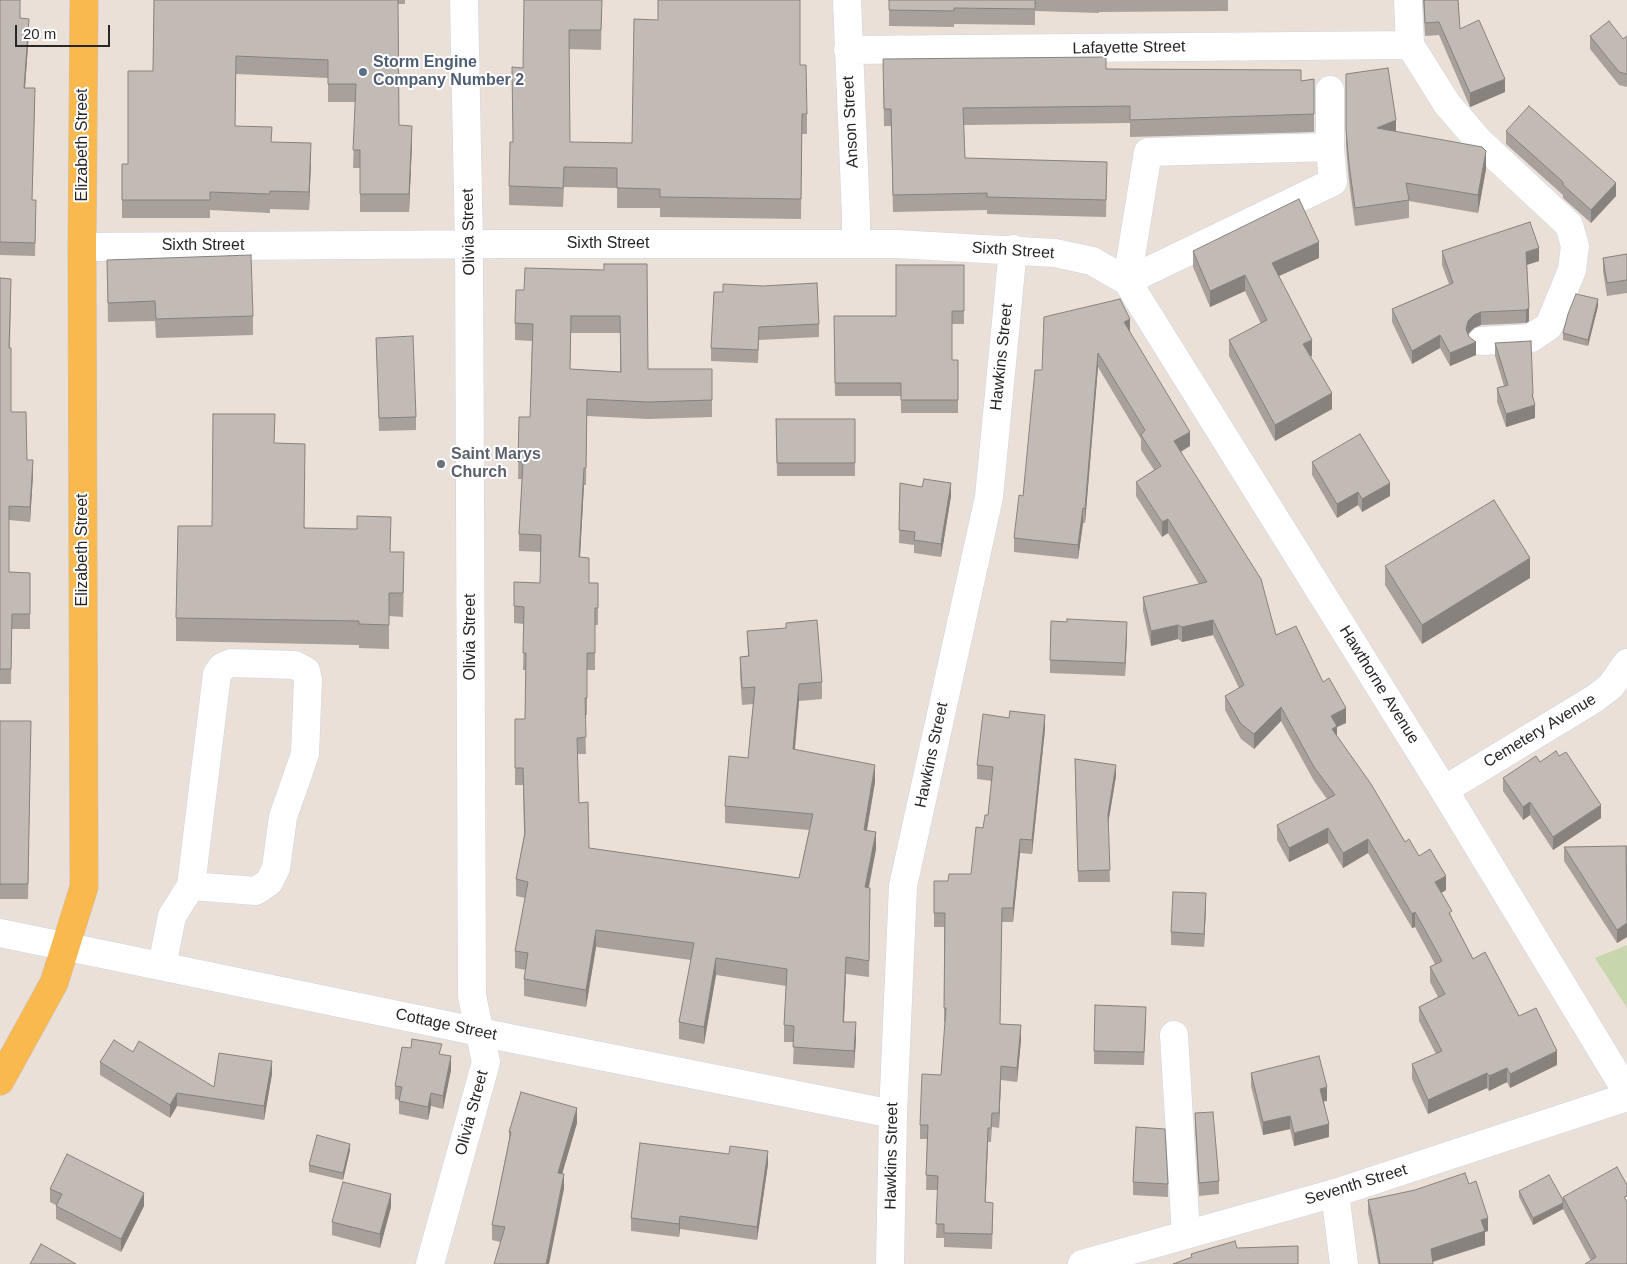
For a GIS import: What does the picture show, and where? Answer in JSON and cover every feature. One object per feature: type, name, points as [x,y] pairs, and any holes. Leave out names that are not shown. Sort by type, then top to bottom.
[{"type":"main road","name":"Elizabeth Street","points":[[0,1080],[54,983],[84,888],[82,247],[84,0]]},
{"type":"street","name":"Olivia Street","points":[[430,1264],[486,1062],[472,996],[469,244],[464,0]]},
{"type":"street","name":"Anson Street","points":[[847,0],[856,243]]},
{"type":"street","points":[[1408,0],[1410,45],[1447,104],[1479,141],[1569,225],[1575,246],[1572,270],[1550,326],[1531,338],[1482,341]]},
{"type":"street","name":"Lafayette Street","points":[[848,50],[1410,45]]},
{"type":"street","points":[[1127,281],[1334,182],[1330,147],[1330,90]]},
{"type":"street","points":[[1127,281],[1148,152],[1330,147]]},
{"type":"street","name":"Sixth Street","points":[[82,247],[856,243],[1055,252],[1092,261],[1127,281]]},
{"type":"street","name":"Hawkins Street","points":[[890,1264],[893,1114],[903,886],[989,497],[1013,249]]},
{"type":"street","name":"Hawthorne Avenue","points":[[1127,281],[1444,790],[1627,1092]]},
{"type":"street","points":[[162,966],[172,916],[191,886],[217,674],[222,667],[232,663],[294,665],[306,671],[308,680],[305,754],[282,817],[276,868],[269,882],[256,891],[191,886]]},
{"type":"street","name":"Cemetery Avenue","points":[[1444,790],[1594,699],[1611,686],[1627,663]]},
{"type":"street","name":"Cottage Street","points":[[0,933],[480,1032],[893,1114]]},
{"type":"street","points":[[1174,1035],[1186,1235]]},
{"type":"street","name":"Seventh Street","points":[[1082,1264],[1334,1193],[1627,1097]]},
{"type":"street","points":[[1334,1193],[1344,1264]]},
{"type":"green space","points":[[1627,945],[1627,1008],[1595,958]]},
{"type":"building","points":[[0,0],[20,0],[20,18],[29,19],[24,88],[35,88],[32,200],[36,200],[35,243],[0,242]]},
{"type":"building","points":[[154,0],[398,0],[399,125],[412,126],[409,194],[360,194],[360,150],[353,150],[356,84],[328,84],[328,60],[236,56],[235,126],[272,127],[271,142],[311,143],[309,192],[270,191],[270,194],[210,192],[210,200],[122,200],[122,164],[128,164],[128,71],[153,71]]},
{"type":"building","points":[[524,0],[602,0],[601,30],[569,30],[570,142],[632,143],[634,19],[658,20],[658,0],[800,0],[800,65],[806,65],[807,114],[802,114],[801,199],[660,197],[660,189],[617,188],[617,168],[564,167],[563,188],[509,186],[510,142],[513,142],[512,67],[523,68]]},
{"type":"building","points":[[889,0],[1035,0],[1035,9],[954,8],[954,11],[889,10]]},
{"type":"building","points":[[1424,0],[1458,0],[1460,29],[1479,20],[1505,79],[1470,93],[1439,22],[1425,23]]},
{"type":"building","points":[[1609,21],[1623,39],[1627,36],[1627,74],[1619,72],[1590,36]]},
{"type":"building","points":[[1106,57],[1106,69],[1301,70],[1301,81],[1314,79],[1314,114],[1130,120],[1130,106],[963,108],[965,158],[1107,162],[1106,200],[987,197],[987,193],[893,195],[891,109],[884,109],[883,59]]},
{"type":"building","points":[[1388,68],[1396,120],[1377,128],[1482,147],[1486,151],[1478,195],[1406,183],[1409,200],[1355,208],[1346,129],[1346,74]]},
{"type":"building","points":[[1529,106],[1616,183],[1591,210],[1506,131]]},
{"type":"building","points":[[1299,199],[1319,242],[1272,263],[1312,340],[1303,344],[1332,393],[1275,425],[1229,340],[1267,320],[1245,275],[1210,291],[1193,251]]},
{"type":"building","points":[[1530,222],[1539,248],[1526,252],[1529,307],[1526,310],[1481,312],[1474,315],[1468,321],[1466,329],[1469,337],[1476,342],[1450,353],[1440,335],[1412,351],[1392,309],[1453,283],[1442,251]]},
{"type":"building","points":[[1627,254],[1627,280],[1607,283],[1603,258]]},
{"type":"building","points":[[251,255],[253,316],[156,319],[155,301],[108,303],[107,260]]},
{"type":"building","points":[[604,264],[647,264],[648,369],[712,369],[712,400],[648,402],[587,399],[586,468],[584,468],[579,557],[589,558],[589,583],[598,583],[598,608],[595,608],[595,653],[587,653],[586,737],[577,738],[579,803],[588,802],[589,848],[799,878],[813,814],[725,806],[729,756],[748,758],[755,687],[742,688],[740,657],[749,656],[747,631],[786,628],[786,623],[817,620],[822,682],[799,684],[793,749],[875,765],[864,830],[876,832],[865,887],[870,888],[869,961],[846,957],[843,1022],[856,1022],[854,1051],[793,1047],[794,1026],[784,1025],[787,969],[716,958],[704,1027],[679,1022],[694,943],[596,930],[586,990],[524,979],[528,953],[515,951],[528,882],[516,879],[525,833],[523,768],[515,768],[515,719],[525,719],[526,653],[523,653],[524,607],[514,606],[514,582],[540,583],[541,535],[519,534],[523,462],[518,462],[519,417],[530,417],[533,324],[515,323],[516,290],[524,290],[525,268],[604,270]],"holes":[[[571,316],[620,316],[621,372],[570,369]]]},
{"type":"building","points":[[896,265],[964,265],[964,311],[952,311],[952,360],[958,360],[958,400],[901,400],[901,383],[835,383],[834,316],[896,316]]},
{"type":"building","points":[[0,278],[11,279],[9,348],[11,348],[11,412],[26,412],[27,460],[33,460],[30,507],[9,506],[9,572],[30,573],[30,614],[12,614],[11,669],[0,669]]},
{"type":"building","points":[[817,283],[819,324],[759,327],[758,350],[711,348],[714,292],[723,292],[723,284],[763,286]]},
{"type":"building","points":[[1576,294],[1598,299],[1588,340],[1563,333]]},
{"type":"building","points":[[1120,299],[1130,319],[1124,322],[1190,432],[1174,441],[1261,579],[1276,635],[1296,626],[1323,682],[1329,678],[1346,708],[1331,716],[1337,726],[1332,729],[1371,784],[1405,842],[1409,839],[1419,856],[1430,849],[1446,876],[1435,882],[1452,911],[1449,913],[1473,959],[1485,952],[1519,1016],[1536,1008],[1557,1051],[1510,1074],[1507,1068],[1489,1076],[1487,1073],[1428,1100],[1412,1064],[1442,1051],[1419,1007],[1445,994],[1430,967],[1442,961],[1415,912],[1412,914],[1368,839],[1343,853],[1328,828],[1289,848],[1277,825],[1335,795],[1314,767],[1281,707],[1254,734],[1241,724],[1225,696],[1244,685],[1213,620],[1151,631],[1143,597],[1207,582],[1168,519],[1162,522],[1136,482],[1161,466],[1141,435],[1145,430],[1098,353],[1085,509],[1083,508],[1078,545],[1014,538],[1019,495],[1023,496],[1035,370],[1042,370],[1044,317]]},
{"type":"building","points":[[413,336],[416,417],[379,418],[376,338]]},
{"type":"building","points":[[1531,341],[1532,394],[1535,405],[1506,414],[1497,388],[1508,385],[1495,343]]},
{"type":"building","points":[[213,414],[275,414],[274,443],[305,444],[304,528],[357,529],[357,516],[391,517],[390,552],[404,552],[403,593],[389,593],[389,625],[359,624],[359,621],[176,618],[178,526],[212,526]]},
{"type":"building","points":[[776,419],[855,419],[855,463],[777,463]]},
{"type":"building","points":[[1360,434],[1390,483],[1362,499],[1358,492],[1337,504],[1312,462]]},
{"type":"building","points":[[924,479],[951,483],[941,544],[914,540],[915,532],[899,530],[900,483],[922,487]]},
{"type":"building","points":[[1494,500],[1530,558],[1422,625],[1385,566]]},
{"type":"building","points":[[1067,619],[1127,622],[1125,663],[1050,660],[1051,621],[1067,622]]},
{"type":"building","points":[[1010,711],[1045,715],[1032,840],[1020,839],[1013,908],[1002,908],[1000,1024],[1021,1025],[1017,1068],[1001,1066],[999,1113],[992,1113],[991,1128],[988,1128],[985,1202],[993,1203],[992,1234],[944,1233],[944,1224],[936,1224],[938,1176],[926,1175],[928,1125],[920,1125],[922,1074],[941,1075],[946,1008],[944,1008],[945,913],[934,913],[934,881],[948,881],[949,874],[971,874],[976,827],[983,828],[985,815],[988,815],[993,767],[977,765],[983,714],[1009,718]]},
{"type":"building","points":[[0,721],[31,721],[28,884],[0,884]]},
{"type":"building","points":[[1556,751],[1559,756],[1566,752],[1601,805],[1553,837],[1530,802],[1523,807],[1503,778],[1536,756],[1540,762]]},
{"type":"building","points":[[1075,759],[1116,765],[1108,814],[1110,870],[1078,871]]},
{"type":"building","points":[[1626,846],[1627,923],[1617,930],[1564,847]]},
{"type":"building","points":[[1173,892],[1206,893],[1204,934],[1171,932]]},
{"type":"building","points":[[1095,1005],[1146,1007],[1144,1052],[1094,1051]]},
{"type":"building","points":[[412,1039],[442,1044],[439,1054],[451,1056],[443,1096],[431,1093],[428,1107],[399,1101],[402,1087],[395,1086],[402,1047],[411,1048]]},
{"type":"building","points":[[114,1040],[133,1052],[139,1041],[214,1087],[219,1053],[272,1061],[264,1106],[177,1093],[170,1105],[100,1062]]},
{"type":"building","points":[[1319,1056],[1327,1087],[1320,1089],[1329,1124],[1294,1133],[1290,1116],[1263,1122],[1251,1073]]},
{"type":"building","points":[[521,1092],[577,1108],[558,1173],[564,1174],[546,1264],[494,1264],[505,1227],[492,1225],[511,1132],[509,1132]]},
{"type":"building","points":[[1213,1112],[1219,1181],[1199,1183],[1195,1113]]},
{"type":"building","points":[[1136,1127],[1165,1129],[1168,1184],[1133,1182]]},
{"type":"building","points":[[317,1135],[350,1144],[343,1173],[309,1165]]},
{"type":"building","points":[[640,1143],[729,1154],[730,1146],[768,1151],[757,1227],[680,1216],[679,1224],[631,1218]]},
{"type":"building","points":[[67,1154],[144,1193],[121,1239],[56,1206],[62,1194],[50,1189]]},
{"type":"building","points":[[1617,1167],[1627,1185],[1627,1196],[1624,1197],[1627,1202],[1627,1264],[1585,1264],[1596,1257],[1563,1197]]},
{"type":"building","points":[[1465,1173],[1469,1184],[1476,1181],[1488,1218],[1481,1220],[1485,1231],[1431,1249],[1433,1264],[1380,1264],[1368,1200],[1415,1190]]},
{"type":"building","points":[[1549,1175],[1563,1203],[1533,1218],[1519,1191]]},
{"type":"building","points":[[343,1182],[391,1194],[380,1234],[332,1222]]},
{"type":"building","points":[[1235,1241],[1237,1248],[1298,1246],[1298,1264],[1173,1264],[1192,1257],[1191,1254]]},
{"type":"building","points":[[41,1244],[76,1264],[30,1264]]},
{"type":"place","name":"Storm Engine Company Number 2","points":[[363,72]]},
{"type":"place","name":"Saint Marys Church","points":[[441,464]]}]
